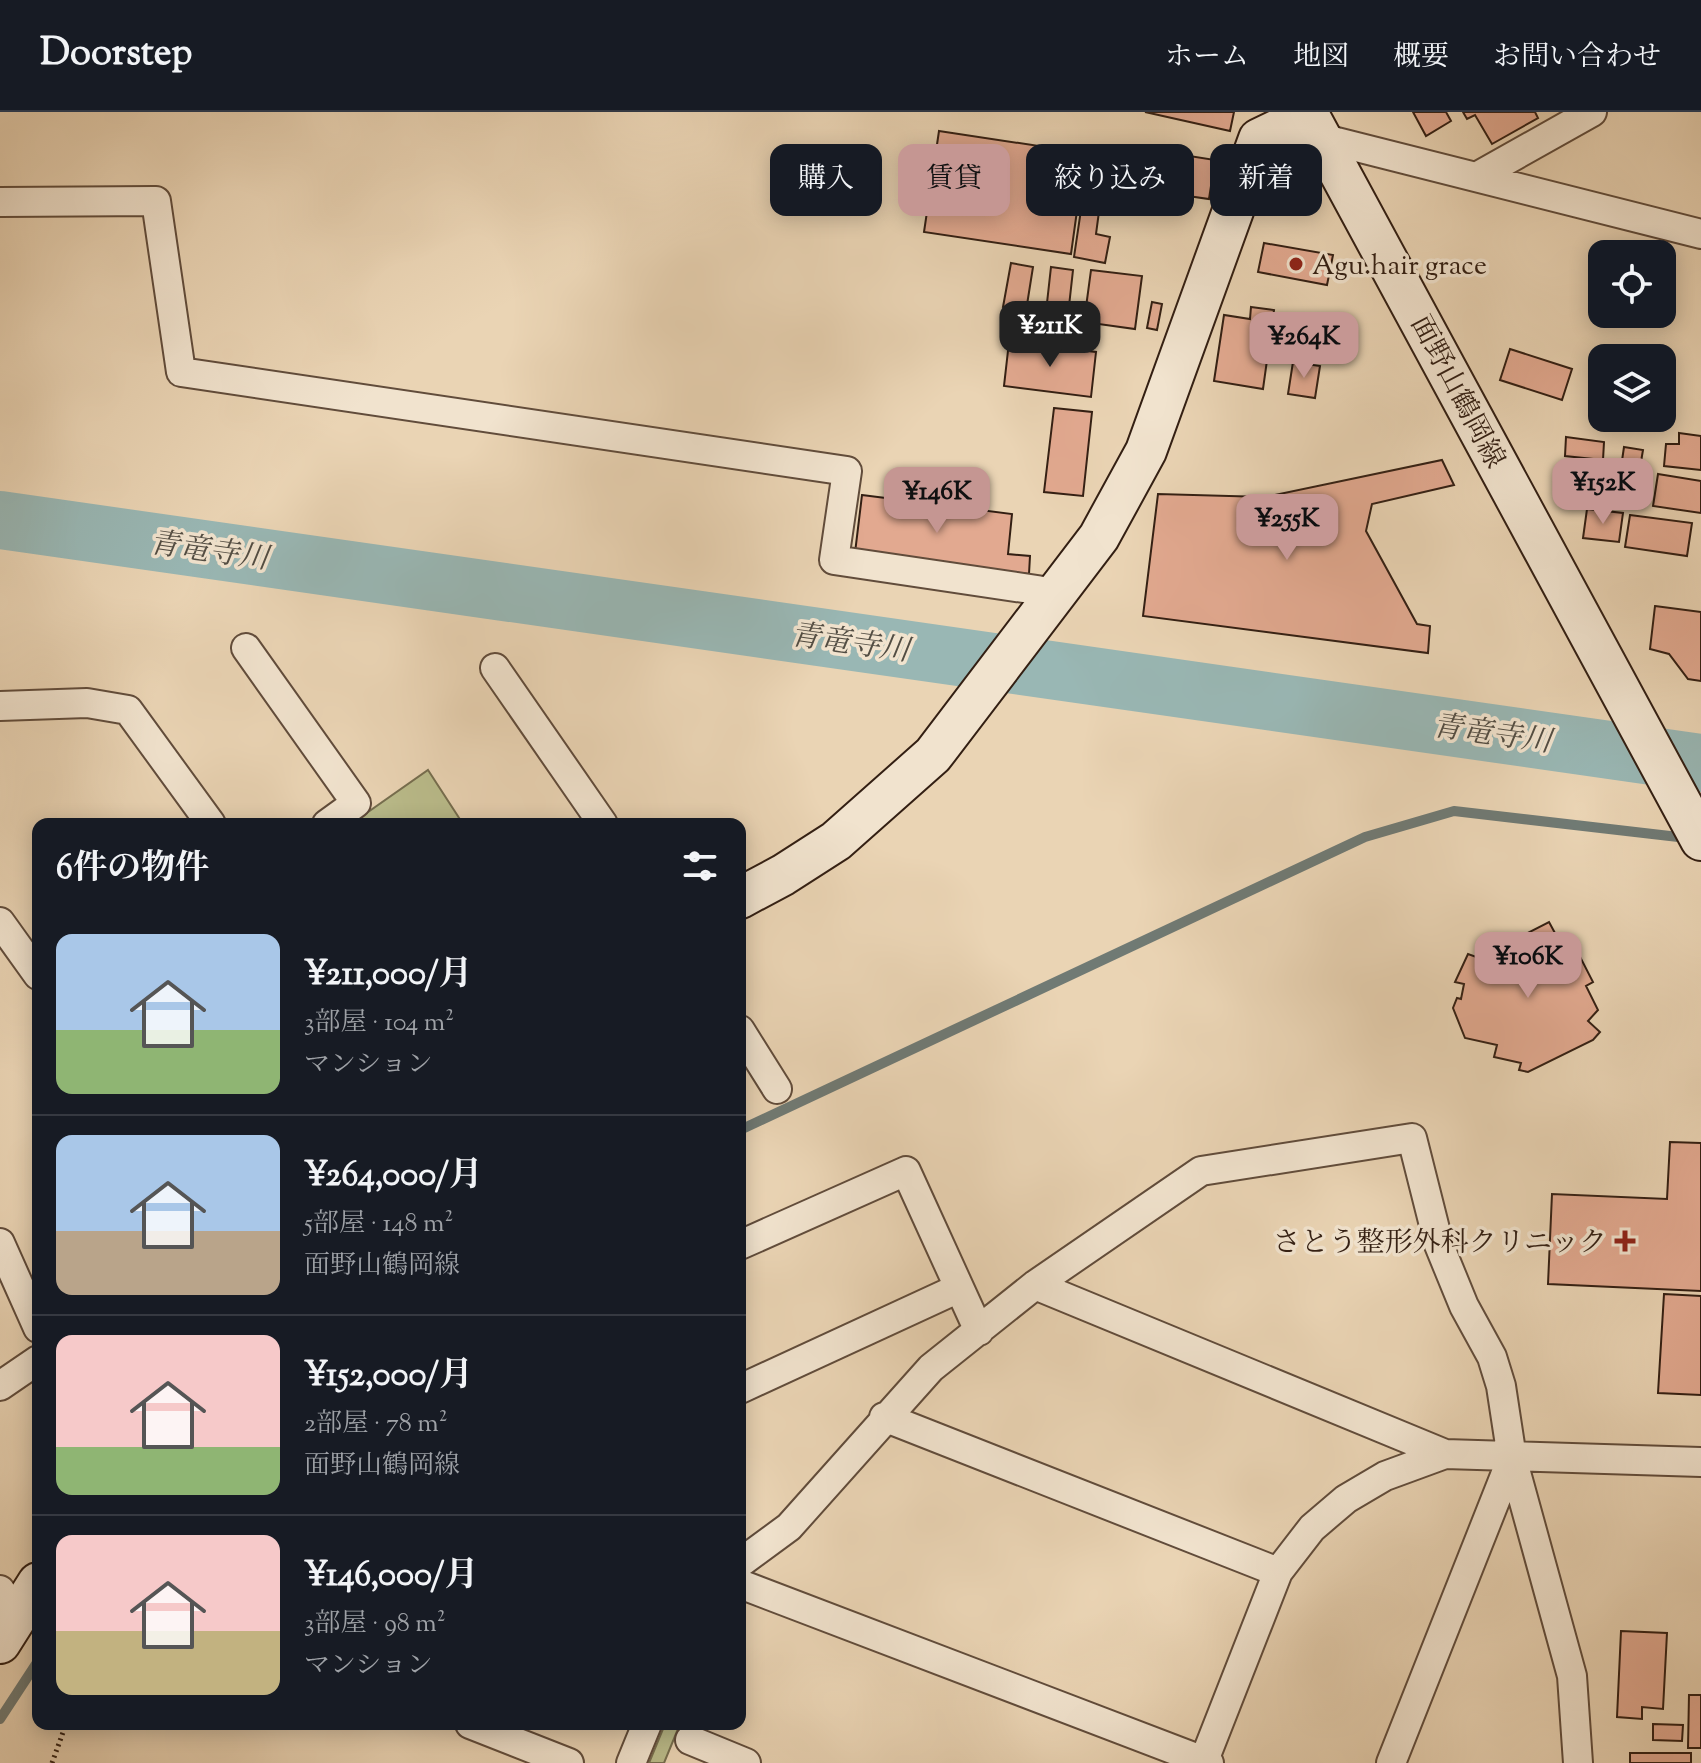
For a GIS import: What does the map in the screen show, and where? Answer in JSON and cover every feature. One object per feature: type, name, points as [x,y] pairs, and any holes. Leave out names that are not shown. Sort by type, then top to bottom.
[{"type":"street","points":[[1480,175],[1592,112]]},
{"type":"street","points":[[746,895],[836,841],[933,755],[1099,537],[1146,451],[1259,139],[1280,129],[1314,125],[1480,175],[1701,234]]},
{"type":"street","name":"面野山鶴岡線","points":[[1314,125],[1701,840]]},
{"type":"street","points":[[0,202],[156,201],[181,372],[847,471],[834,560],[1057,593]]},
{"type":"street","points":[[246,648],[356,803],[335,818]]},
{"type":"street","points":[[495,668],[599,818]]},
{"type":"street","points":[[0,706],[87,703],[128,710],[207,818]]},
{"type":"street","points":[[0,922],[32,967]]},
{"type":"street","points":[[746,1040],[777,1089]]},
{"type":"street","points":[[746,1559],[789,1527],[884,1417],[931,1368],[1035,1285],[1201,1171],[1412,1138],[1439,1245],[1458,1293],[1492,1357],[1501,1386],[1512,1458],[1572,1676],[1578,1763]]},
{"type":"street","points":[[746,1242],[906,1171],[979,1331]]},
{"type":"street","points":[[0,1243],[32,1315]]},
{"type":"street","points":[[1035,1285],[1445,1454],[1701,1462]]},
{"type":"street","points":[[746,1386],[959,1288]]},
{"type":"street","points":[[0,1386],[32,1364]]},
{"type":"street","points":[[884,1417],[1278,1572]]},
{"type":"street","points":[[746,1586],[1205,1762],[1278,1572],[1312,1528],[1346,1499],[1385,1476],[1445,1454]]},
{"type":"street","points":[[1391,1763],[1512,1458]]},
{"type":"street","points":[[485,1730],[569,1763]]},
{"type":"street","points":[[631,1763],[645,1730]]},
{"type":"street","points":[[688,1742],[746,1763]]},
{"type":"path","points":[[52,1763],[64,1730]]},
{"type":"green space","points":[[428,770],[459,818],[360,818]]},
{"type":"green space","points":[[663,1730],[678,1730],[664,1763],[649,1763]]},
{"type":"building","points":[[1145,112],[1234,112],[1230,131]]},
{"type":"building","points":[[1413,112],[1446,112],[1451,121],[1426,136]]},
{"type":"building","points":[[1463,112],[1535,112],[1538,118],[1492,144],[1475,115],[1467,119]]},
{"type":"building","points":[[939,131],[1026,144],[1026,216],[1076,216],[1071,254],[924,232],[926,216],[1010,216],[1010,144],[937,144]]},
{"type":"building","points":[[1194,157],[1210,159],[1209,199],[1194,197]]},
{"type":"building","points":[[1080,216],[1098,216],[1096,234],[1110,237],[1105,263],[1074,257]]},
{"type":"building","name":"Agu.hair grace","points":[[1264,243],[1333,255],[1327,285],[1258,272]]},
{"type":"building","points":[[1011,263],[1033,267],[1026,311],[1003,307]]},
{"type":"building","points":[[1051,267],[1073,270],[1068,315],[1046,312]]},
{"type":"building","points":[[1091,270],[1142,276],[1135,329],[1084,322]]},
{"type":"building","points":[[1152,302],[1162,304],[1157,330],[1147,328]]},
{"type":"building","points":[[1251,307],[1274,310],[1263,389],[1214,381],[1224,315],[1250,319]]},
{"type":"building","points":[[1009,342],[1096,352],[1091,397],[1004,386]]},
{"type":"building","points":[[1510,349],[1572,369],[1562,400],[1500,380]]},
{"type":"building","points":[[1293,362],[1320,366],[1315,398],[1288,394]]},
{"type":"building","points":[[1054,408],[1092,412],[1083,496],[1044,492]]},
{"type":"building","points":[[1679,433],[1701,436],[1701,470],[1664,466],[1666,444],[1679,444]]},
{"type":"building","points":[[1566,437],[1604,442],[1603,460],[1565,456]]},
{"type":"building","points":[[1624,447],[1643,450],[1636,491],[1618,488]]},
{"type":"building","points":[[1442,460],[1454,485],[1372,504],[1366,531],[1417,624],[1430,626],[1428,653],[1143,616],[1158,494],[1265,497]]},
{"type":"building","points":[[1583,469],[1612,472],[1610,493],[1581,490]]},
{"type":"building","points":[[1658,474],[1701,481],[1701,513],[1653,506]]},
{"type":"building","points":[[862,495],[1012,514],[1008,554],[1030,556],[1029,574],[855,553]]},
{"type":"building","points":[[1587,509],[1623,513],[1619,542],[1583,538]]},
{"type":"building","points":[[1630,515],[1692,523],[1687,556],[1625,547]]},
{"type":"building","points":[[1655,606],[1701,612],[1701,681],[1688,679],[1669,654],[1650,649]]},
{"type":"building","points":[[1549,922],[1563,948],[1573,943],[1593,982],[1586,986],[1598,1010],[1588,1021],[1600,1032],[1593,1040],[1528,1072],[1519,1070],[1521,1063],[1494,1057],[1497,1045],[1465,1038],[1453,1008],[1457,998],[1461,999],[1464,984],[1455,982],[1468,954],[1479,958]]},
{"type":"building","name":"さとう整形外科クリニック","points":[[1670,1142],[1701,1143],[1701,1291],[1548,1284],[1552,1194],[1667,1199]]},
{"type":"building","points":[[1664,1294],[1701,1296],[1701,1395],[1658,1393]]},
{"type":"building","points":[[1621,1631],[1667,1633],[1663,1709],[1642,1707],[1642,1719],[1617,1717]]},
{"type":"building","points":[[1689,1695],[1701,1695],[1701,1748],[1688,1748]]},
{"type":"building","points":[[1653,1724],[1683,1725],[1682,1741],[1653,1740]]},
{"type":"building","points":[[1630,1753],[1691,1753],[1691,1763],[1630,1763]]},
{"type":"waterway","name":"青竜寺川","points":[[0,520],[1701,763]]},
{"type":"waterway","points":[[746,1127],[1365,837],[1454,811],[1687,838]]},
{"type":"waterway","points":[[0,1719],[32,1670]]},
{"type":"place","name":"Agu.hair grace","points":[[1296,264]]},
{"type":"place","name":"さとう整形外科クリニック","points":[[1625,1241]]}]
